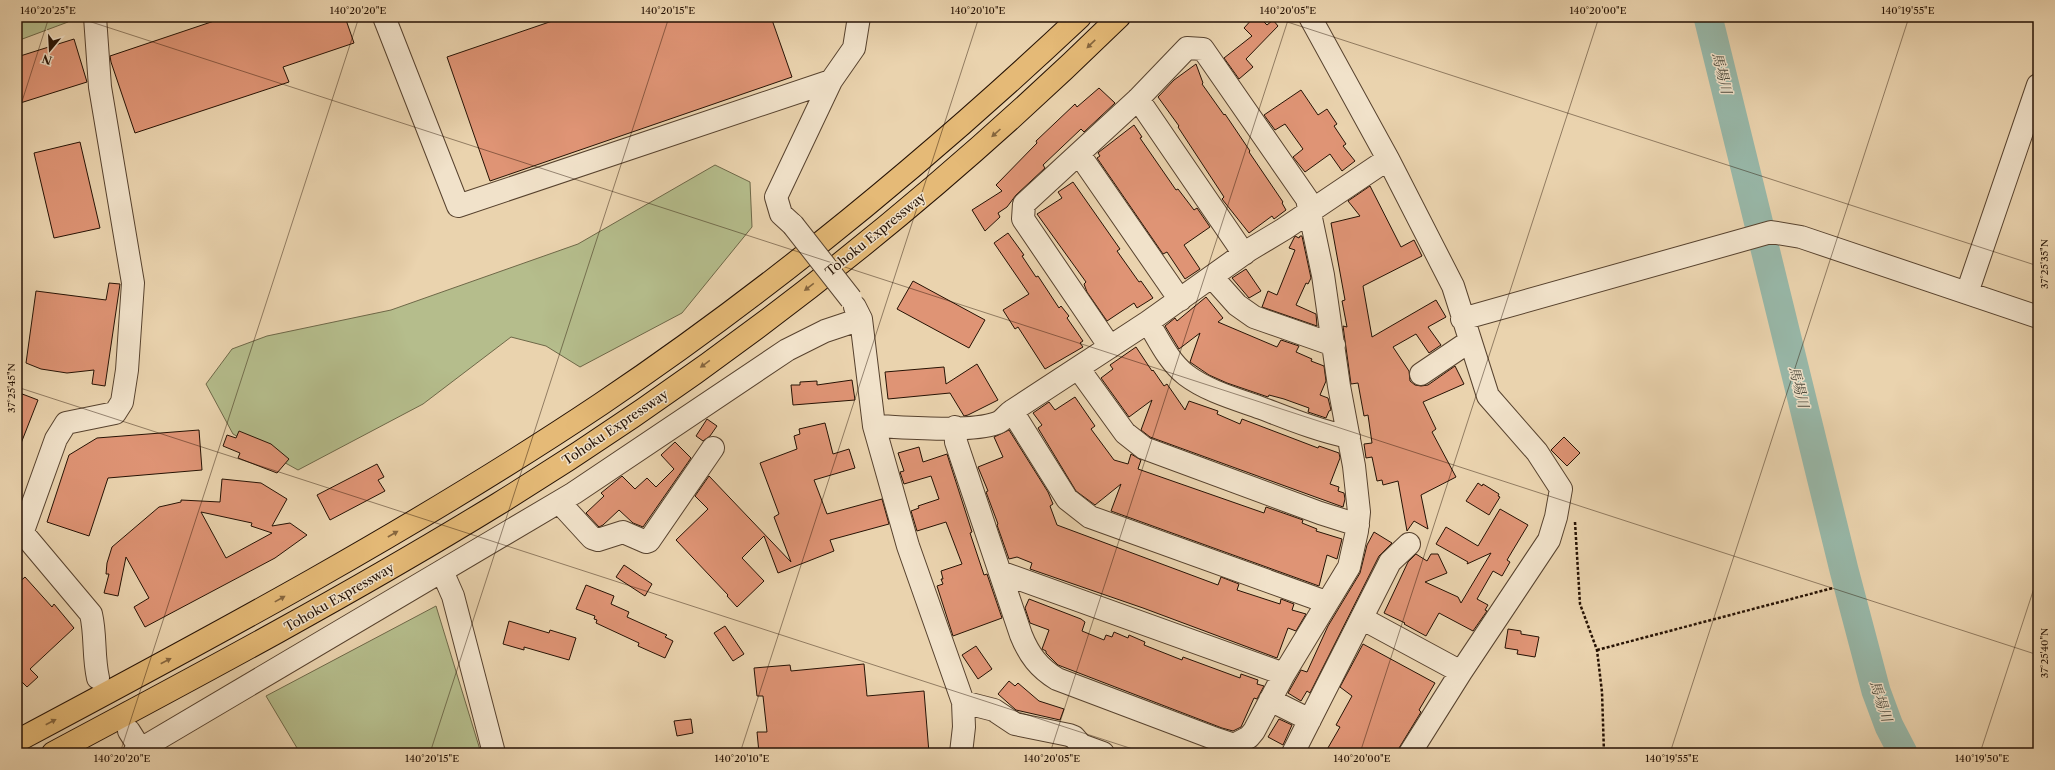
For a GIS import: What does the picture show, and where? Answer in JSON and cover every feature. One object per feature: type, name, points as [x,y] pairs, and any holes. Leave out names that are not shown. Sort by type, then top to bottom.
[{"type":"highway","name":"Tohoku Expressway","points":[[17,741],[324,575],[482,480],[602,403],[737,308],[878,197],[1023,71],[1080,17]]},
{"type":"highway","name":"Tohoku Expressway","points":[[52,753],[213,668],[337,600],[500,503],[667,392],[821,278],[894,220],[1048,86],[1119,17]]},
{"type":"street","points":[[95,17],[100,87],[133,283],[127,370],[122,402],[115,413],[66,424],[56,439],[20,528],[91,614],[94,629],[94,661],[98,678]]},
{"type":"street","points":[[384,17],[458,206],[831,81]]},
{"type":"street","points":[[859,17],[854,48],[831,81],[776,197],[782,214],[793,225],[851,299],[861,319],[874,426],[908,546],[963,702],[964,727],[961,753]]},
{"type":"street","points":[[1310,17],[1388,159],[1453,286],[1462,319],[1488,396],[1537,452],[1561,489],[1556,517],[1549,540],[1461,672],[1410,753]]},
{"type":"street","points":[[955,427],[956,442],[1027,651],[1044,671],[1057,679],[1234,745],[1249,737],[1326,602],[1349,566],[1358,525],[1359,512],[1349,437],[1339,386],[1323,275],[1307,199],[1203,49],[1187,48],[1138,99],[1024,204],[1023,218],[1110,347]]},
{"type":"street","points":[[1968,293],[2038,85]]},
{"type":"street","points":[[1138,99],[1244,254]]},
{"type":"street","points":[[1079,154],[1180,300]]},
{"type":"street","points":[[874,426],[955,427],[981,426],[999,422],[1012,411],[1148,322],[1244,254],[1388,159]]},
{"type":"street","points":[[1462,319],[1762,235],[1801,237],[2038,317]]},
{"type":"street","points":[[1212,277],[1237,305],[1254,317],[1334,345]]},
{"type":"street","points":[[129,731],[137,751],[559,502],[787,350],[825,331],[861,319]]},
{"type":"street","points":[[1148,322],[1170,358],[1185,374],[1195,380],[1218,392],[1329,433],[1349,437]]},
{"type":"street","points":[[1421,374],[1470,341]]},
{"type":"street","points":[[1078,368],[1125,433],[1144,448],[1320,513],[1358,525]]},
{"type":"street","points":[[1012,411],[1067,500],[1090,517],[1326,602]]},
{"type":"street","points":[[559,502],[592,538],[598,540],[623,532],[646,542],[649,541],[713,448]]},
{"type":"street","points":[[1293,753],[1390,562],[1410,544]]},
{"type":"street","points":[[442,571],[453,596],[494,753]]},
{"type":"street","points":[[1000,572],[1284,674]]},
{"type":"street","points":[[1362,619],[1461,672]]},
{"type":"street","points":[[1270,700],[1310,720]]},
{"type":"street","points":[[963,702],[994,710],[1015,724],[1069,735],[1074,737],[1081,745],[1103,753]]},
{"type":"path","points":[[1574,520],[1580,604],[1597,650],[1602,692],[1604,753]]},
{"type":"path","points":[[1597,650],[1833,588]]},
{"type":"green space","points":[[17,17],[68,17],[68,22],[17,41]]},
{"type":"green space","points":[[715,165],[750,182],[752,227],[682,313],[580,367],[546,346],[511,337],[423,404],[298,470],[233,434],[206,384],[232,349],[267,336],[391,310],[578,244]]},
{"type":"green space","points":[[436,606],[481,753],[300,753],[266,696]]},
{"type":"building","points":[[226,17],[345,17],[354,43],[283,67],[289,82],[135,133],[110,56]]},
{"type":"building","points":[[564,17],[771,17],[792,77],[490,181],[447,57]]},
{"type":"building","points":[[1254,17],[1259,17],[1267,25],[1273,20],[1278,26],[1246,59],[1253,67],[1239,79],[1224,58],[1252,36],[1244,28]]},
{"type":"building","points":[[74,39],[87,82],[17,104],[17,57]]},
{"type":"building","points":[[1196,64],[1203,83],[1202,84],[1224,115],[1225,114],[1250,151],[1249,152],[1283,202],[1282,203],[1286,210],[1274,219],[1272,216],[1249,233],[1222,199],[1224,197],[1178,127],[1179,126],[1158,97],[1174,80]]},
{"type":"building","points":[[1099,88],[1115,103],[1084,132],[1081,129],[1043,165],[1045,168],[1016,195],[1007,207],[998,213],[1000,217],[985,231],[972,210],[1002,191],[996,185],[1037,143],[1036,141],[1075,104],[1077,107]]},
{"type":"building","points":[[1301,90],[1318,115],[1327,109],[1337,124],[1334,126],[1346,144],[1343,146],[1355,161],[1342,171],[1330,154],[1305,172],[1293,157],[1303,149],[1285,124],[1275,130],[1264,115]]},
{"type":"building","points":[[1134,125],[1142,137],[1140,138],[1176,190],[1178,189],[1194,210],[1197,208],[1210,227],[1184,245],[1200,269],[1185,279],[1167,252],[1163,254],[1097,158],[1100,156],[1098,153],[1099,152]]},
{"type":"building","points":[[80,142],[100,228],[54,238],[34,153]]},
{"type":"building","points":[[1073,182],[1120,249],[1117,251],[1139,282],[1141,281],[1153,298],[1137,308],[1134,303],[1107,321],[1087,292],[1084,284],[1086,282],[1037,214],[1062,198],[1058,192]]},
{"type":"building","points":[[1370,186],[1401,247],[1414,240],[1422,256],[1363,286],[1372,337],[1436,300],[1446,317],[1428,327],[1441,345],[1429,353],[1416,334],[1393,347],[1409,371],[1410,381],[1415,385],[1428,385],[1455,366],[1464,384],[1423,402],[1436,429],[1432,432],[1456,477],[1421,495],[1428,529],[1414,521],[1407,531],[1398,481],[1383,485],[1382,480],[1377,481],[1372,457],[1366,458],[1364,444],[1372,443],[1368,415],[1364,416],[1358,383],[1351,384],[1343,326],[1347,327],[1342,301],[1345,300],[1331,223],[1360,216],[1348,201]]},
{"type":"building","points":[[1008,233],[1024,255],[1022,256],[1036,277],[1038,276],[1059,308],[1061,306],[1069,316],[1067,318],[1083,341],[1080,343],[1083,347],[1045,369],[1018,327],[1015,329],[1003,310],[1029,294],[994,243]]},
{"type":"building","points":[[1295,236],[1299,238],[1302,236],[1311,278],[1308,284],[1306,283],[1296,305],[1316,314],[1317,326],[1262,307],[1268,291],[1277,295],[1295,250],[1289,248]]},
{"type":"building","points":[[1246,269],[1261,291],[1249,298],[1232,278]]},
{"type":"building","points":[[913,281],[985,320],[969,348],[897,309]]},
{"type":"building","points":[[109,283],[120,284],[105,386],[92,384],[94,370],[67,373],[41,369],[26,363],[36,291],[106,300]]},
{"type":"building","points":[[1206,297],[1223,318],[1218,322],[1277,347],[1281,340],[1299,346],[1296,352],[1312,359],[1311,361],[1324,366],[1326,381],[1320,395],[1328,398],[1331,410],[1326,418],[1308,412],[1309,408],[1284,399],[1269,395],[1268,397],[1227,383],[1209,375],[1190,362],[1200,333],[1179,349],[1165,326],[1175,318],[1177,321]]},
{"type":"building","points":[[1136,347],[1152,371],[1153,370],[1164,386],[1167,384],[1185,410],[1189,401],[1218,411],[1217,414],[1240,424],[1242,419],[1318,448],[1319,446],[1339,453],[1340,458],[1330,484],[1339,487],[1338,491],[1344,493],[1345,499],[1343,507],[1150,437],[1141,430],[1152,400],[1129,417],[1101,378],[1113,369],[1110,365]]},
{"type":"building","points":[[977,364],[998,400],[968,415],[964,416],[950,393],[888,399],[885,372],[944,367],[946,384]]},
{"type":"building","points":[[852,380],[855,400],[793,405],[791,385],[800,385],[800,382],[817,381],[817,385]]},
{"type":"building","points":[[17,392],[38,400],[18,451],[17,451]]},
{"type":"building","points":[[1075,397],[1095,426],[1091,429],[1114,460],[1128,464],[1131,454],[1141,460],[1138,469],[1264,513],[1266,507],[1303,520],[1302,523],[1317,529],[1316,531],[1342,539],[1337,559],[1327,555],[1319,586],[1111,511],[1121,484],[1095,505],[1076,491],[1038,428],[1042,425],[1033,413],[1049,402],[1055,410]]},
{"type":"building","points":[[707,419],[717,426],[710,436],[703,441],[696,436]]},
{"type":"building","points":[[825,423],[833,454],[849,449],[855,468],[814,480],[827,514],[882,499],[889,524],[830,540],[834,551],[778,573],[764,536],[742,558],[764,581],[737,607],[727,596],[728,595],[676,540],[708,509],[695,496],[709,476],[791,562],[774,517],[779,514],[760,463],[797,449],[794,436],[800,434],[799,429]]},
{"type":"building","points":[[199,430],[202,470],[108,478],[89,536],[47,522],[69,455],[97,438]]},
{"type":"building","points":[[1009,430],[1048,492],[1053,504],[1050,506],[1057,525],[1218,585],[1221,577],[1239,584],[1237,590],[1280,604],[1281,599],[1294,604],[1292,610],[1306,614],[1296,631],[1288,628],[1277,658],[1143,608],[1030,569],[1032,563],[1017,557],[1009,559],[986,492],[988,491],[978,467],[1003,457],[994,437]]},
{"type":"building","points":[[239,431],[271,444],[289,459],[277,473],[238,458],[240,453],[223,446],[227,435],[236,438]]},
{"type":"building","points":[[1564,437],[1580,453],[1567,466],[1551,450]]},
{"type":"building","points":[[675,442],[691,458],[643,527],[633,523],[619,510],[599,527],[586,513],[604,496],[601,493],[622,476],[635,489],[647,478],[656,487],[674,469],[661,455]]},
{"type":"building","points":[[919,447],[923,462],[947,454],[984,575],[987,574],[1002,618],[953,636],[937,586],[943,584],[941,579],[943,579],[941,571],[962,564],[946,522],[917,531],[911,511],[919,508],[918,506],[939,499],[931,476],[904,484],[900,472],[904,471],[898,453]]},
{"type":"building","points":[[377,464],[384,477],[378,480],[385,491],[330,520],[317,495]]},
{"type":"building","points":[[222,479],[261,483],[287,499],[272,526],[290,523],[307,535],[275,558],[145,627],[134,607],[149,598],[126,557],[118,596],[104,593],[109,574],[106,574],[107,563],[112,547],[159,507],[181,502],[181,500],[220,502]],"holes":[[[201,512],[252,523],[251,526],[272,533],[226,558]]]},
{"type":"building","points":[[1478,483],[1482,486],[1483,484],[1499,494],[1498,496],[1500,497],[1489,515],[1466,501]]},
{"type":"building","points":[[1500,509],[1528,525],[1507,560],[1510,562],[1502,576],[1493,571],[1477,599],[1488,605],[1485,610],[1487,611],[1473,631],[1439,613],[1426,636],[1404,624],[1405,623],[1384,613],[1408,562],[1416,554],[1427,561],[1431,554],[1438,554],[1447,573],[1425,582],[1458,597],[1461,603],[1491,553],[1467,564],[1468,562],[1436,544],[1446,527],[1478,546]]},
{"type":"building","points":[[1374,532],[1392,543],[1379,556],[1310,693],[1307,691],[1301,701],[1288,693],[1301,670],[1307,672],[1328,626],[1360,573],[1367,545]]},
{"type":"building","points":[[624,565],[652,584],[645,596],[616,577]]},
{"type":"building","points":[[25,577],[52,607],[54,604],[74,628],[30,669],[38,677],[27,687],[19,679],[17,681],[17,584]]},
{"type":"building","points":[[586,585],[614,596],[611,604],[629,612],[627,617],[667,635],[665,637],[673,641],[665,658],[638,646],[639,643],[596,623],[597,620],[594,619],[595,616],[576,609]]},
{"type":"building","points":[[1029,599],[1081,619],[1085,622],[1082,631],[1104,640],[1106,635],[1112,637],[1114,632],[1128,638],[1129,635],[1145,642],[1144,645],[1182,660],[1183,657],[1240,678],[1241,674],[1258,680],[1257,684],[1264,686],[1257,699],[1254,698],[1241,727],[1233,731],[1222,728],[1058,665],[1046,653],[1046,651],[1042,649],[1049,630],[1030,623],[1025,608]]},
{"type":"building","points":[[509,621],[549,633],[550,630],[576,638],[569,660],[524,647],[524,650],[503,644]]},
{"type":"building","points":[[725,626],[744,654],[733,661],[714,633]]},
{"type":"building","points":[[1508,629],[1521,631],[1521,634],[1539,637],[1535,657],[1517,654],[1518,650],[1505,648]]},
{"type":"building","points":[[1363,644],[1435,683],[1419,710],[1421,712],[1396,753],[1325,753],[1340,727],[1336,725],[1352,696],[1340,687]]},
{"type":"building","points":[[976,646],[992,669],[978,679],[962,655]]},
{"type":"building","points":[[864,664],[867,696],[924,691],[929,753],[759,753],[757,732],[767,732],[763,696],[757,696],[754,668],[790,665],[791,671]]},
{"type":"building","points":[[1009,681],[1015,686],[1018,683],[1039,701],[1064,709],[1060,720],[1016,710],[998,694]]},
{"type":"building","points":[[691,719],[693,733],[677,736],[674,721]]},
{"type":"building","points":[[1279,719],[1292,725],[1283,745],[1268,737]]},
{"type":"waterway","name":"馬場川","points":[[1708,17],[1844,570],[1876,691],[1889,726],[1903,753]]},
{"type":"tunnel","points":[[98,678],[129,731]]}]
